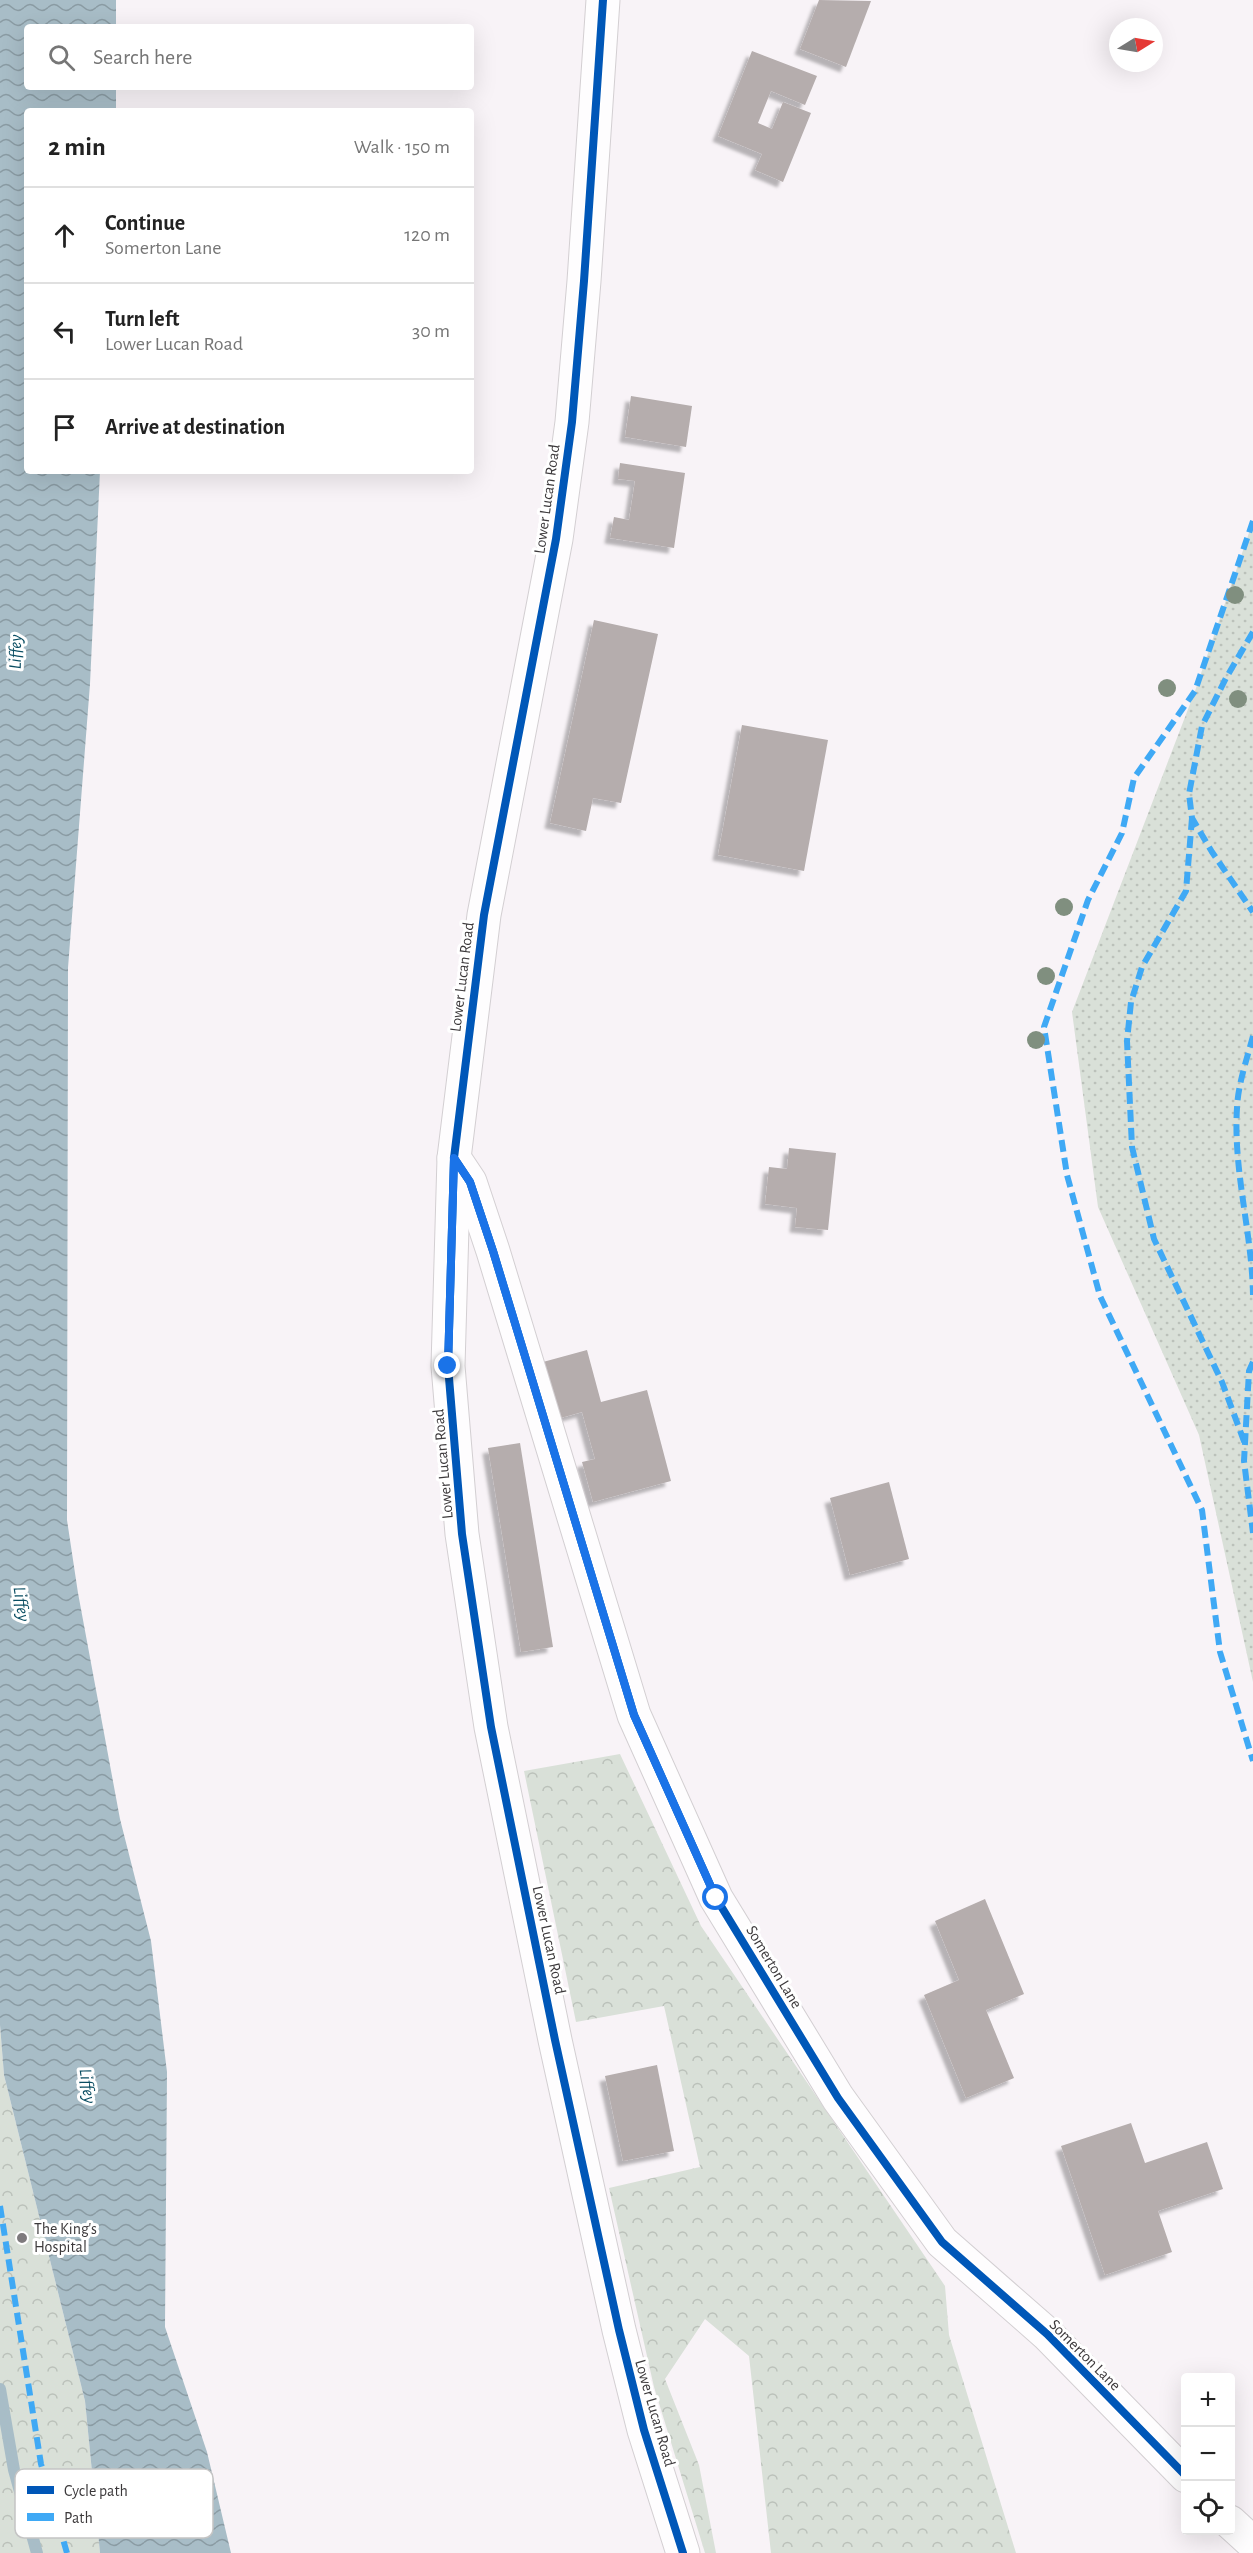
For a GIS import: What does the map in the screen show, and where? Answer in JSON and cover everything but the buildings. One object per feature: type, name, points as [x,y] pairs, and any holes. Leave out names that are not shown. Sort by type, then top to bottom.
[{"type":"street","name":"Lower Lucan Road","points":[[603,0],[572,422],[556,539],[484,915],[454,1158],[448,1366],[462,1534],[491,1727],[555,2040],[619,2330],[644,2430],[683,2553]]},
{"type":"street","name":"Somerton Lane","points":[[454,1158],[470,1182],[493,1251],[634,1715],[716,1898],[838,2098],[942,2242],[1047,2334],[1181,2472]]},
{"type":"street","points":[[1235,2527],[1253,2543]]},
{"type":"green space","points":[[1253,521],[1253,1682],[1199,1435],[1098,1207],[1072,1012],[1195,691]]},
{"type":"green space","points":[[620,1754],[701,1926],[945,2286],[949,2335],[1016,2553],[771,2553],[749,2356],[705,2319],[665,2379],[699,2465],[716,2553],[705,2553],[654,2387],[609,2188],[700,2167],[664,2006],[576,2022],[524,1771]]},
{"type":"green space","name":"The King's Hospital","points":[[0,2025],[4,2075],[85,2401],[92,2469],[15,2469],[15,2538],[99,2538],[100,2553],[0,2553]]},
{"type":"water","name":"Liffey","points":[[0,0],[116,0],[116,24],[24,24],[24,90],[116,90],[116,108],[24,108],[24,474],[100,474],[90,684],[68,968],[67,1520],[78,1593],[120,1819],[151,1941],[167,2072],[165,2327],[211,2469],[92,2469],[85,2401],[4,2075],[0,2025]]},
{"type":"water","points":[[213,2477],[231,2553],[100,2553],[99,2538],[213,2538]]},
{"type":"waterway","points":[[0,2389],[15,2474]]},
{"type":"waterway","points":[[33,2538],[37,2553]]},
{"type":"marked path","points":[[1253,521],[1195,691],[1134,778],[1122,833],[1088,900],[1044,1027],[1067,1175],[1100,1296],[1202,1510],[1220,1652],[1253,1761]]},
{"type":"marked path","points":[[1253,632],[1202,726],[1189,794],[1192,818],[1253,912]]},
{"type":"marked path","points":[[1192,818],[1186,891],[1142,967],[1131,1002],[1127,1041],[1132,1147],[1154,1239],[1222,1382],[1245,1444]]},
{"type":"marked path","points":[[1253,1036],[1239,1090],[1236,1132],[1250,1248],[1253,1295]]},
{"type":"marked path","points":[[1253,1362],[1249,1371],[1244,1461],[1253,1533]]},
{"type":"marked path","points":[[0,2206],[42,2469]]},
{"type":"marked path","points":[[63,2538],[67,2553]]},
{"type":"cycle path","points":[[603,0],[572,422],[556,539],[484,915],[454,1158],[448,1366],[462,1534],[491,1727],[555,2040],[619,2330],[644,2430],[683,2553]]},
{"type":"cycle path","points":[[454,1158],[470,1182],[493,1251],[634,1715],[716,1898],[838,2098],[942,2242],[1047,2334],[1181,2471]]},
{"type":"place","name":"The King's Hospital","points":[[22,2238]]},
{"type":"route","points":[[448,1366],[454,1158],[470,1182],[493,1251],[634,1715],[716,1898]]}]
